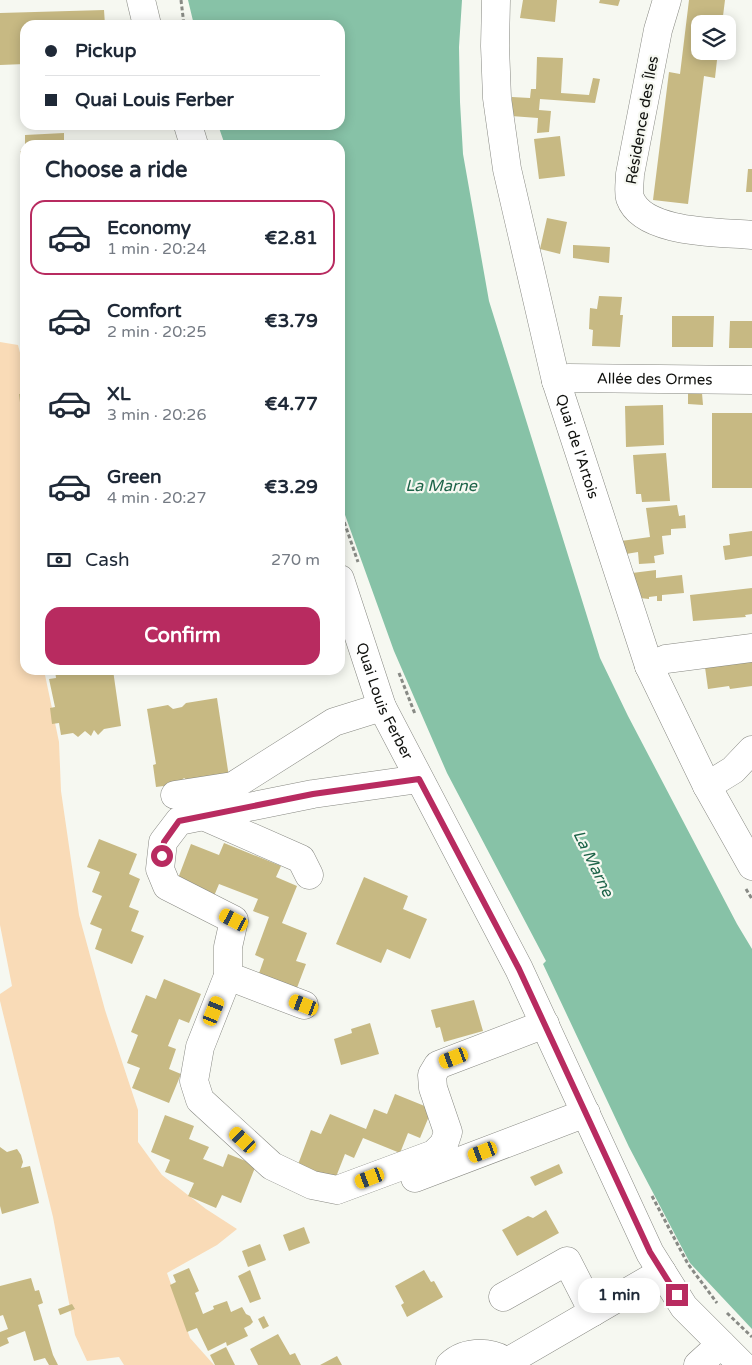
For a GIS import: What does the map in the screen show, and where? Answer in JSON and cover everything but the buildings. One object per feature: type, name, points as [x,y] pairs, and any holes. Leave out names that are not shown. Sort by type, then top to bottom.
[{"type":"street","points":[[141,0],[146,20]]},
{"type":"street","name":"Quai de l'Artois","points":[[496,0],[497,98],[508,169],[556,381],[649,666],[707,786],[752,866]]},
{"type":"street","name":"Résidence des Îles","points":[[667,0],[658,30],[630,174],[629,196],[635,207],[645,216],[672,227],[752,235]]},
{"type":"street","name":"Allée des Ormes","points":[[556,381],[568,378],[752,380]]},
{"type":"street","name":"Quai Louis Ferber","points":[[350,573],[382,707],[519,969],[650,1252],[684,1307],[742,1365]]},
{"type":"street","points":[[649,666],[666,658],[752,648]]},
{"type":"street","points":[[175,795],[233,786],[334,722],[382,707]]},
{"type":"street","points":[[707,786],[734,770],[752,750]]},
{"type":"street","points":[[419,779],[313,794],[179,821],[164,842],[160,869],[167,886],[234,920],[228,947],[228,976],[200,1047],[194,1081],[200,1100],[272,1166],[312,1185],[337,1190],[434,1154],[444,1144],[448,1132],[433,1088],[432,1075],[438,1065],[546,1024]]},
{"type":"street","points":[[203,816],[301,859],[309,875]]},
{"type":"street","points":[[228,976],[304,1005]]},
{"type":"street","points":[[335,1209],[586,1113]]},
{"type":"street","points":[[503,1297],[567,1261],[594,1312]]},
{"type":"street","points":[[450,1365],[466,1355],[481,1353],[495,1356],[509,1364],[662,1272]]},
{"type":"street","points":[[698,1365],[721,1344]]},
{"type":"path","points":[[181,0],[183,20]]},
{"type":"path","points":[[345,542],[350,573]]},
{"type":"path","points":[[396,668],[419,722]]},
{"type":"path","points":[[650,1190],[688,1264],[716,1302],[752,1337]]},
{"type":"shaded area","points":[[0,342],[18,345],[20,353],[20,675],[45,675],[59,742],[61,791],[79,915],[105,1010],[138,1110],[138,1142],[162,1175],[206,1209],[237,1229],[217,1245],[167,1273],[190,1338],[214,1365],[124,1365],[119,1357],[87,1361],[75,1335],[53,1217],[0,1001],[0,994],[12,986],[0,925]]},
{"type":"water","name":"La Marne","points":[[188,0],[462,0],[459,47],[463,154],[489,301],[600,658],[628,716],[752,949],[752,1329],[690,1263],[629,1147],[543,964],[546,961],[447,773],[394,651],[345,515],[345,140],[223,140],[220,130],[345,130],[345,20],[193,20]]},
{"type":"route","points":[[162,856],[164,842],[179,821],[313,794],[419,779],[546,1024],[650,1252],[677,1295]]}]
